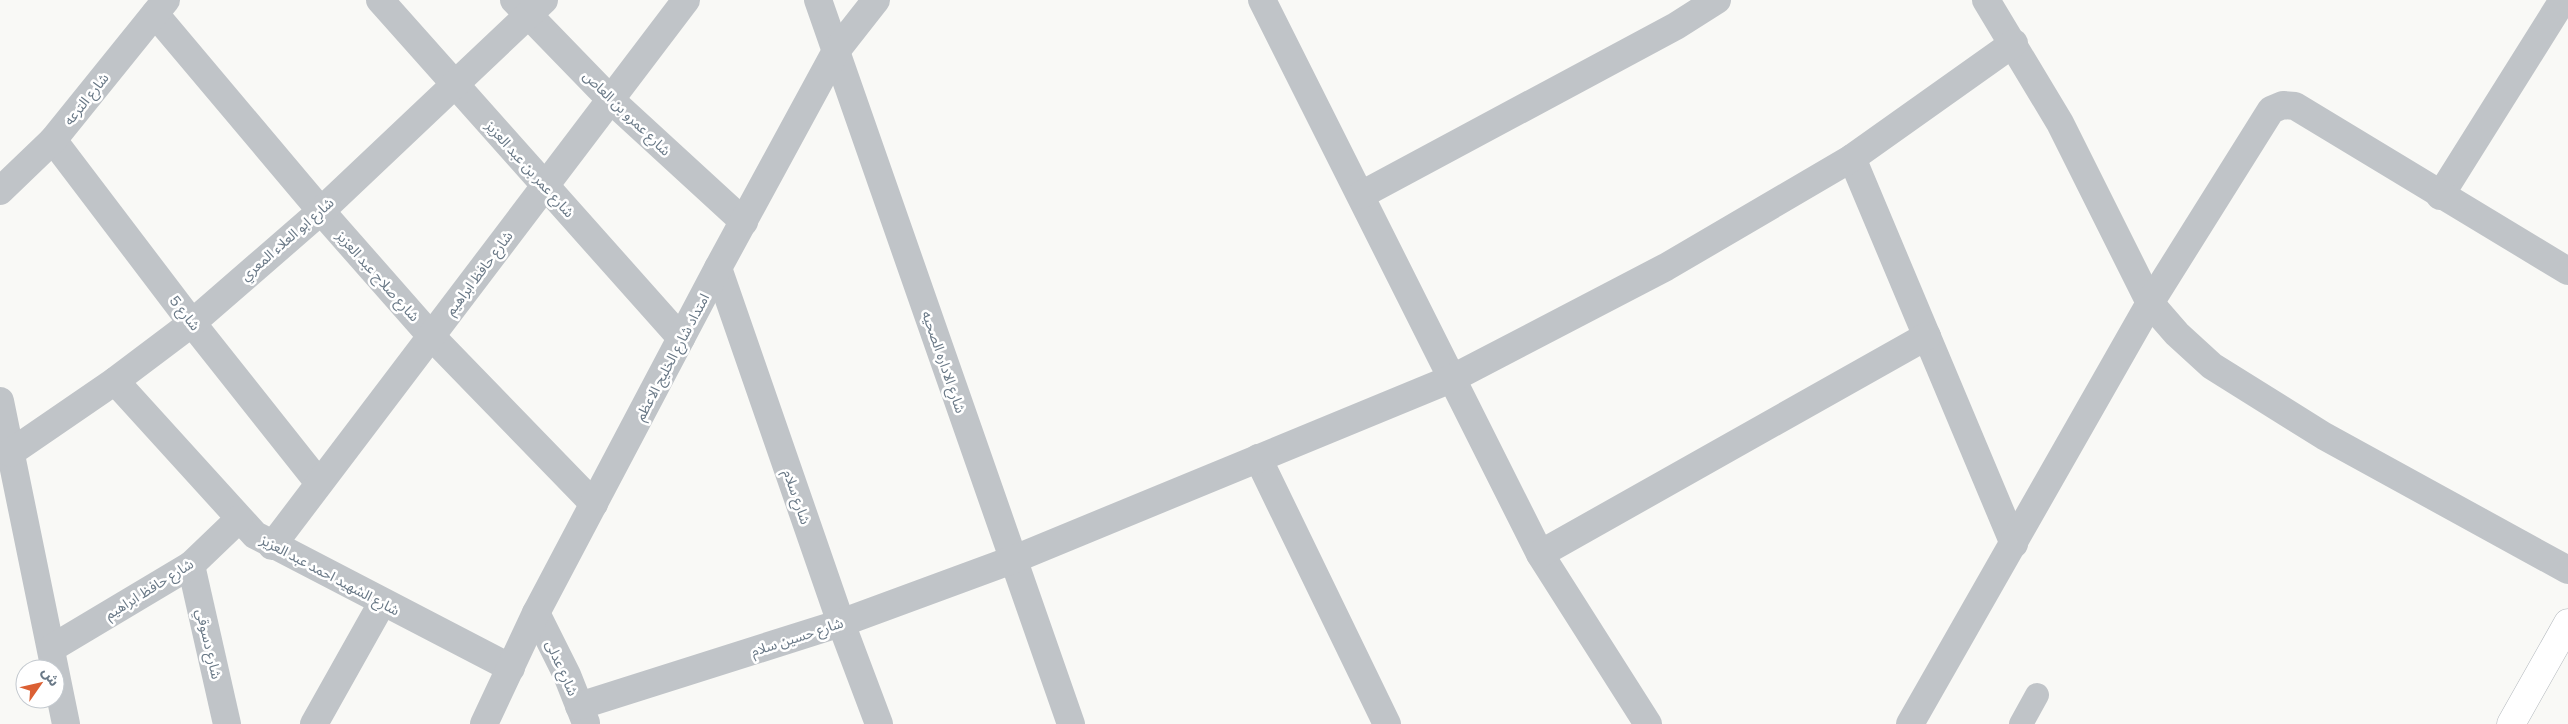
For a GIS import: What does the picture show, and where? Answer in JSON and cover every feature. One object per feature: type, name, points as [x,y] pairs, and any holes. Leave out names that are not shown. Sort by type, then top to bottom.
[{"type":"street","name":"شارع عمر بن عبد العزيز","points":[[380,0],[681,338]]},
{"type":"street","name":"شارع حافظ ابراهيم","points":[[272,546],[686,0]]},
{"type":"street","name":"شارع الاداره الصحيه","points":[[818,0],[1012,560],[1071,724]]},
{"type":"street","name":"امتداد شارع الخليج الاعظم","points":[[484,724],[536,613],[718,268],[836,51],[876,0]]},
{"type":"street","points":[[1262,0],[1540,554],[1648,724]]},
{"type":"street","points":[[1361,195],[1676,26],[1717,0]]},
{"type":"street","points":[[1986,0],[2014,43],[2060,123],[2150,303],[2176,334],[2212,366],[2324,436],[2568,570]]},
{"type":"street","points":[[2440,196],[2563,0]]},
{"type":"street","name":"شارع ابو العلاء المعري","points":[[10,453],[115,381],[192,323],[320,211],[454,85],[529,5]]},
{"type":"street","name":"شارع عمرو بن العاص","points":[[529,5],[611,100],[744,222]]},
{"type":"street","name":"شارع الترعه","points":[[0,191],[53,140],[160,7]]},
{"type":"street","name":"شارع صلاح عبد العزيز","points":[[160,7],[320,211],[431,336],[594,504]]},
{"type":"street","name":"شارع حسين سلام","points":[[583,715],[1012,560],[1451,379],[1666,267],[1852,158],[2014,43]]},
{"type":"street","points":[[1910,724],[2150,303],[2271,110],[2284,105],[2295,106],[2440,196],[2568,271]]},
{"type":"street","name":"شارع 5","points":[[53,140],[192,323],[319,483]]},
{"type":"street","points":[[1852,158],[2014,544]]},
{"type":"street","name":"شارع سلام","points":[[718,268],[841,623],[879,724]]},
{"type":"street","points":[[1540,554],[1927,336]]},
{"type":"street","name":"شارع الشهيد احمد عبد العزيز","points":[[115,381],[255,535],[272,546],[511,668]]},
{"type":"street","points":[[0,401],[66,724]]},
{"type":"street","points":[[1258,458],[1387,724]]},
{"type":"street","name":"شارع حافظ ابراهيم","points":[[52,648],[191,565],[239,519]]},
{"type":"street","name":"شارع دسوقي","points":[[191,565],[228,724]]},
{"type":"street","points":[[314,724],[382,603]]},
{"type":"street","name":"شارع عدلى","points":[[536,613],[567,675],[583,715]]},
{"type":"street","points":[[2511,724],[2568,622]]},
{"type":"lane","points":[[2022,724],[2037,695]]}]
